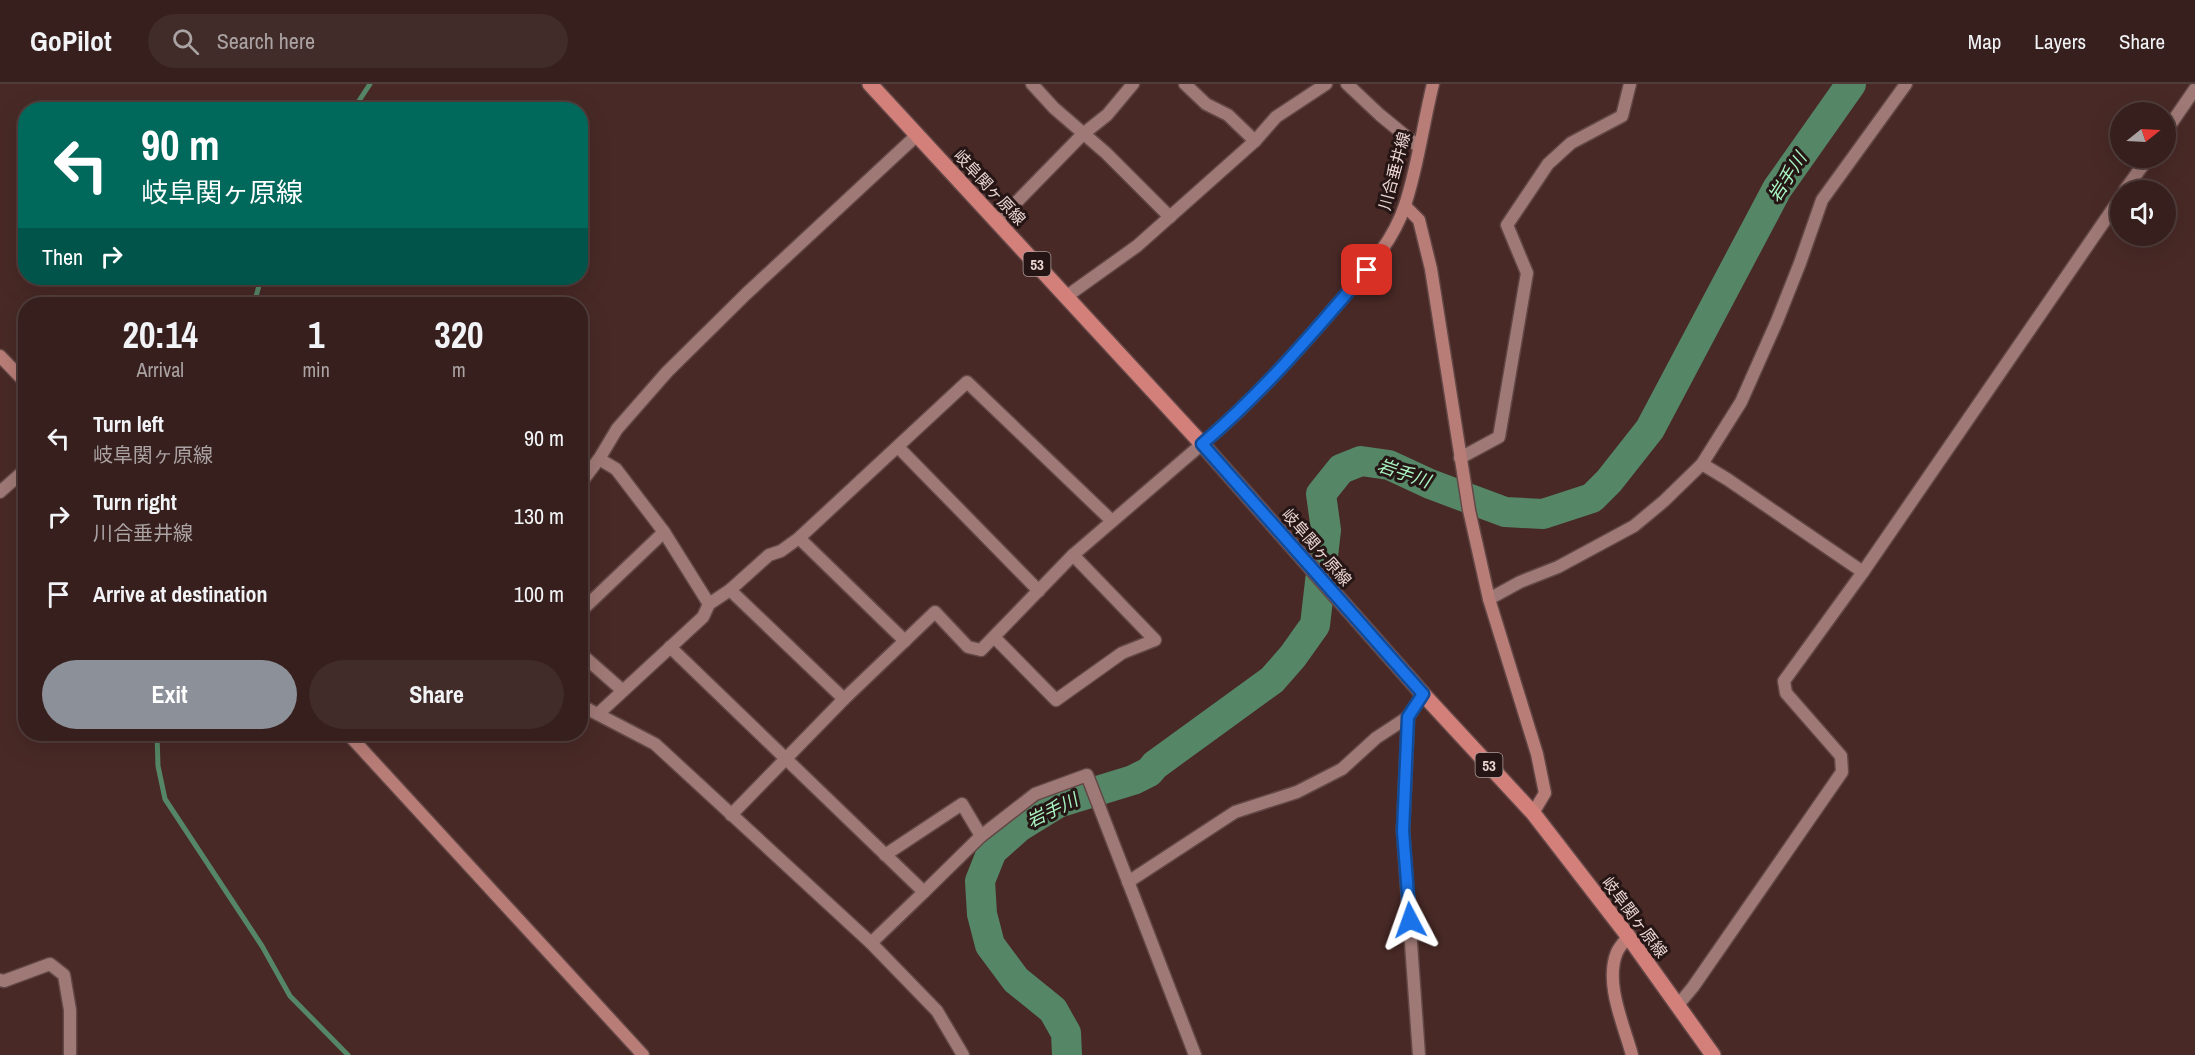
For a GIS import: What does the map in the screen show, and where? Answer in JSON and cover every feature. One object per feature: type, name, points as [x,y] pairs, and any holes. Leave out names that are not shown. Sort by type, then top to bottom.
[{"type":"main road","name":"岐阜関ヶ原線","points":[[870,84],[1202,444],[1423,694],[1533,813],[1628,936],[1713,1055]]},
{"type":"street","points":[[1032,84],[1054,108],[1170,217]]},
{"type":"street","points":[[998,221],[1083,134],[1107,115],[1133,84]]},
{"type":"street","points":[[1185,84],[1206,104],[1228,114],[1255,141]]},
{"type":"street","points":[[1067,296],[1137,246],[1255,141],[1276,117],[1326,84]]},
{"type":"street","points":[[1347,84],[1419,147]]},
{"type":"street","name":"川合垂井線","points":[[1202,444],[1241,411],[1282,368],[1367,270],[1390,237],[1405,206],[1433,84]]},
{"type":"street","points":[[1460,463],[1499,437],[1527,273],[1507,225],[1548,164],[1571,143],[1622,116],[1630,84]]},
{"type":"street","points":[[1489,599],[1520,582],[1558,567],[1634,526],[1702,464],[1741,402],[1789,292],[1822,200],[1906,84]]},
{"type":"street","points":[[2176,117],[2195,89]]},
{"type":"street","points":[[588,473],[617,429],[667,372],[746,294],[916,136]]},
{"type":"street","points":[[1405,206],[1419,220],[1431,269],[1469,510],[1489,599],[1537,754],[1545,794],[1533,813]]},
{"type":"street","points":[[1678,1005],[1693,987],[1842,772],[1841,756],[1786,693],[1784,681],[1863,572],[2110,213]]},
{"type":"street","points":[[0,356],[18,375]]},
{"type":"street","points":[[598,714],[703,617],[709,604],[730,590],[769,555],[781,551],[799,538],[967,381],[1112,521]]},
{"type":"street","points":[[731,815],[844,699],[935,612],[968,647],[981,650],[1073,555],[1202,444]]},
{"type":"street","points":[[898,447],[1039,591]]},
{"type":"street","points":[[599,459],[616,469],[664,532],[709,604]]},
{"type":"street","points":[[1702,464],[1863,572]]},
{"type":"street","points":[[0,492],[18,476]]},
{"type":"street","points":[[588,604],[664,532]]},
{"type":"street","points":[[799,538],[905,641]]},
{"type":"street","points":[[994,637],[1056,700],[1122,653],[1155,640],[1073,555]]},
{"type":"street","points":[[730,590],[844,699]]},
{"type":"street","points":[[670,647],[924,892]]},
{"type":"street","points":[[588,659],[622,690]]},
{"type":"street","points":[[1128,882],[1235,812],[1297,792],[1342,769],[1376,738],[1408,717],[1423,694]]},
{"type":"street","points":[[588,709],[655,744],[871,943],[937,1011],[963,1055]]},
{"type":"street","points":[[1408,717],[1403,831],[1419,1055]]},
{"type":"street","points":[[354,741],[643,1055]]},
{"type":"street","points":[[871,943],[981,836],[1035,794],[1087,775],[1195,1055]]},
{"type":"street","points":[[885,855],[962,804],[981,836]]},
{"type":"street","points":[[1628,936],[1617,952],[1613,973],[1615,995],[1632,1055]]},
{"type":"street","points":[[0,980],[4,981],[50,964],[64,975],[70,1010],[70,1055]]},
{"type":"waterway","points":[[358,102],[370,84]]},
{"type":"waterway","name":"岩手川","points":[[1067,1055],[1066,1033],[1053,1010],[1016,980],[990,945],[982,914],[980,881],[992,851],[1019,827],[1058,803],[1133,780],[1149,772],[1155,765],[1272,680],[1315,625],[1326,530],[1321,494],[1341,469],[1361,461],[1389,465],[1430,484],[1505,512],[1543,514],[1592,498],[1609,481],[1650,429],[1777,189],[1851,84]]},
{"type":"waterway","points":[[256,297],[259,285]]},
{"type":"waterway","points":[[157,741],[158,766],[165,799],[262,946],[290,996],[348,1055]]},
{"type":"route","points":[[1367,270],[1282,368],[1241,411],[1202,444],[1423,694],[1408,717],[1403,831],[1410,920]]}]
